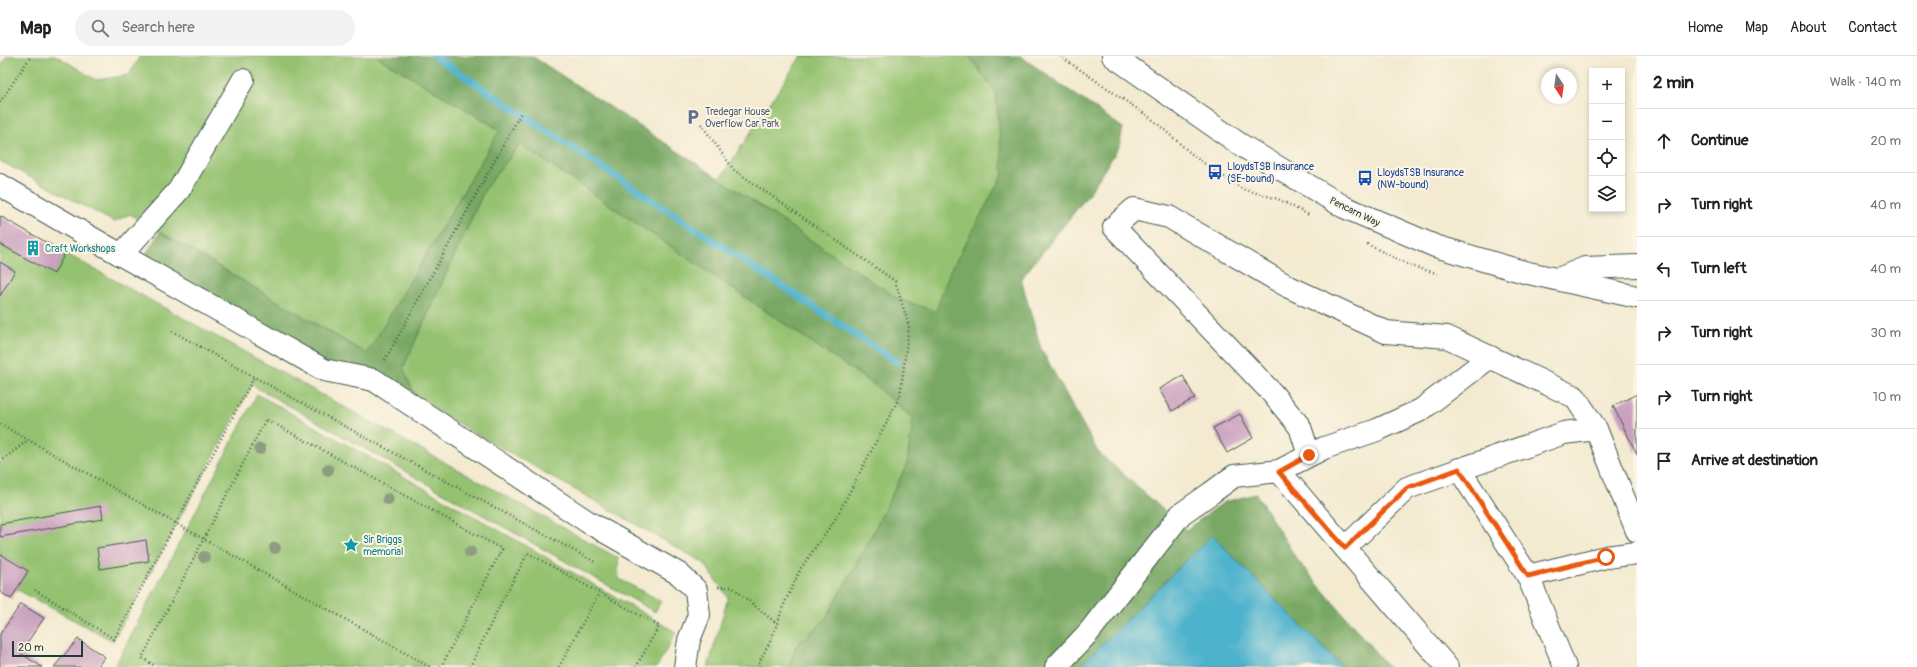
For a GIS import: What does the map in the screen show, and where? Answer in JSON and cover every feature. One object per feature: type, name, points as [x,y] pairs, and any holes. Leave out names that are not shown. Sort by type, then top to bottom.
[{"type":"street","name":"Pencarn Way","points":[[1113,56],[1241,145],[1344,207],[1435,246],[1524,272],[1637,297]]},
{"type":"street","points":[[121,256],[179,190],[243,80]]},
{"type":"street","points":[[0,185],[121,256],[324,370],[374,380],[588,522],[679,574],[696,590],[699,615],[689,640],[685,667]]},
{"type":"street","points":[[1309,455],[1300,427],[1272,393],[1114,227],[1134,209],[1169,217],[1289,287],[1386,332],[1447,337],[1575,398],[1596,429],[1637,530]]},
{"type":"street","points":[[1558,279],[1585,268],[1637,266]]},
{"type":"street","points":[[1056,667],[1089,632],[1181,514],[1234,476],[1279,472],[1324,448],[1377,430],[1421,410],[1490,357]]},
{"type":"street","points":[[1345,548],[1407,488],[1564,432],[1596,429]]},
{"type":"street","points":[[1459,469],[1528,576],[1565,667]]},
{"type":"street","points":[[1279,472],[1447,667]]},
{"type":"street","points":[[1528,576],[1606,557],[1637,553]]},
{"type":"path","points":[[0,102],[31,56]]},
{"type":"path","points":[[374,380],[521,114]]},
{"type":"path","points":[[701,124],[734,170],[895,280],[909,326],[900,396],[836,518],[802,568],[785,602],[777,624],[759,662],[760,667]]},
{"type":"path","points":[[172,331],[595,562]]},
{"type":"path","points":[[35,590],[114,639],[254,377]]},
{"type":"path","points":[[157,667],[142,658],[266,419],[502,550],[441,667]]},
{"type":"path","points":[[0,424],[430,667]]},
{"type":"path","points":[[0,462],[28,440]]},
{"type":"path","points":[[470,667],[502,601],[528,553],[659,626],[636,667]]},
{"type":"path","points":[[696,590],[710,587],[732,586],[777,624]]},
{"type":"path","points":[[559,667],[599,593]]},
{"type":"green space","points":[[7,56],[57,56],[96,80],[129,75],[140,56],[376,56],[500,130],[367,354],[130,214],[114,222],[0,161],[0,68]]},
{"type":"green space","points":[[376,56],[532,56],[720,179],[898,299],[936,311],[949,274],[1003,174],[996,93],[969,56],[1020,56],[1123,128],[1119,147],[1088,195],[1021,279],[1041,349],[1098,452],[1186,530],[1224,502],[1256,494],[1298,561],[1388,667],[1342,667],[1212,535],[1079,667],[789,667],[796,646],[825,620],[872,535],[907,464],[913,419],[876,386],[520,144],[485,189],[403,368],[417,400],[390,400],[144,257],[160,232],[367,354],[500,130]]},
{"type":"green space","points":[[801,56],[969,56],[996,93],[1003,174],[949,274],[937,312],[898,299],[720,179]]},
{"type":"green space","points":[[520,144],[876,386],[913,419],[907,464],[872,535],[825,620],[796,646],[789,667],[708,667],[728,598],[704,563],[417,400],[403,368],[485,189]]},
{"type":"green space","points":[[0,244],[54,273],[65,253],[618,558],[619,579],[661,601],[655,612],[252,385],[113,641],[16,589],[28,571],[0,554]]},
{"type":"green space","points":[[257,394],[676,632],[657,667],[115,666]]},
{"type":"water","points":[[1212,535],[1342,667],[1079,667]]},
{"type":"building","name":"Craft Workshops","points":[[0,216],[65,253],[54,274],[0,244]]},
{"type":"building","points":[[0,262],[15,271],[0,296]]},
{"type":"building","points":[[1183,376],[1195,398],[1172,411],[1159,389]]},
{"type":"building","points":[[1637,394],[1637,454],[1613,406]]},
{"type":"building","points":[[1240,414],[1253,438],[1227,453],[1213,428]]},
{"type":"building","points":[[101,506],[103,519],[0,537],[0,524]]},
{"type":"building","points":[[146,540],[149,561],[100,569],[97,548]]},
{"type":"building","points":[[0,554],[28,571],[11,599],[0,592]]},
{"type":"building","points":[[21,604],[44,618],[20,653],[42,667],[0,667],[0,634]]},
{"type":"building","points":[[78,639],[105,657],[97,667],[54,667]]},
{"type":"waterway","points":[[434,56],[897,362]]},
{"type":"place","name":"Tredegar House Overflow Car Park","points":[[693,117]]},
{"type":"place","name":"LloydsTSB Insurance (SE-bound)","points":[[1215,172]]},
{"type":"place","name":"LloydsTSB Insurance (NW-bound)","points":[[1365,178]]},
{"type":"place","name":"Craft Workshops","points":[[33,248]]},
{"type":"place","name":"Sir Briggs memorial","points":[[351,545]]},
{"type":"route","points":[[1309,455],[1279,472],[1345,548],[1407,488],[1459,469],[1528,576],[1606,557]]}]
